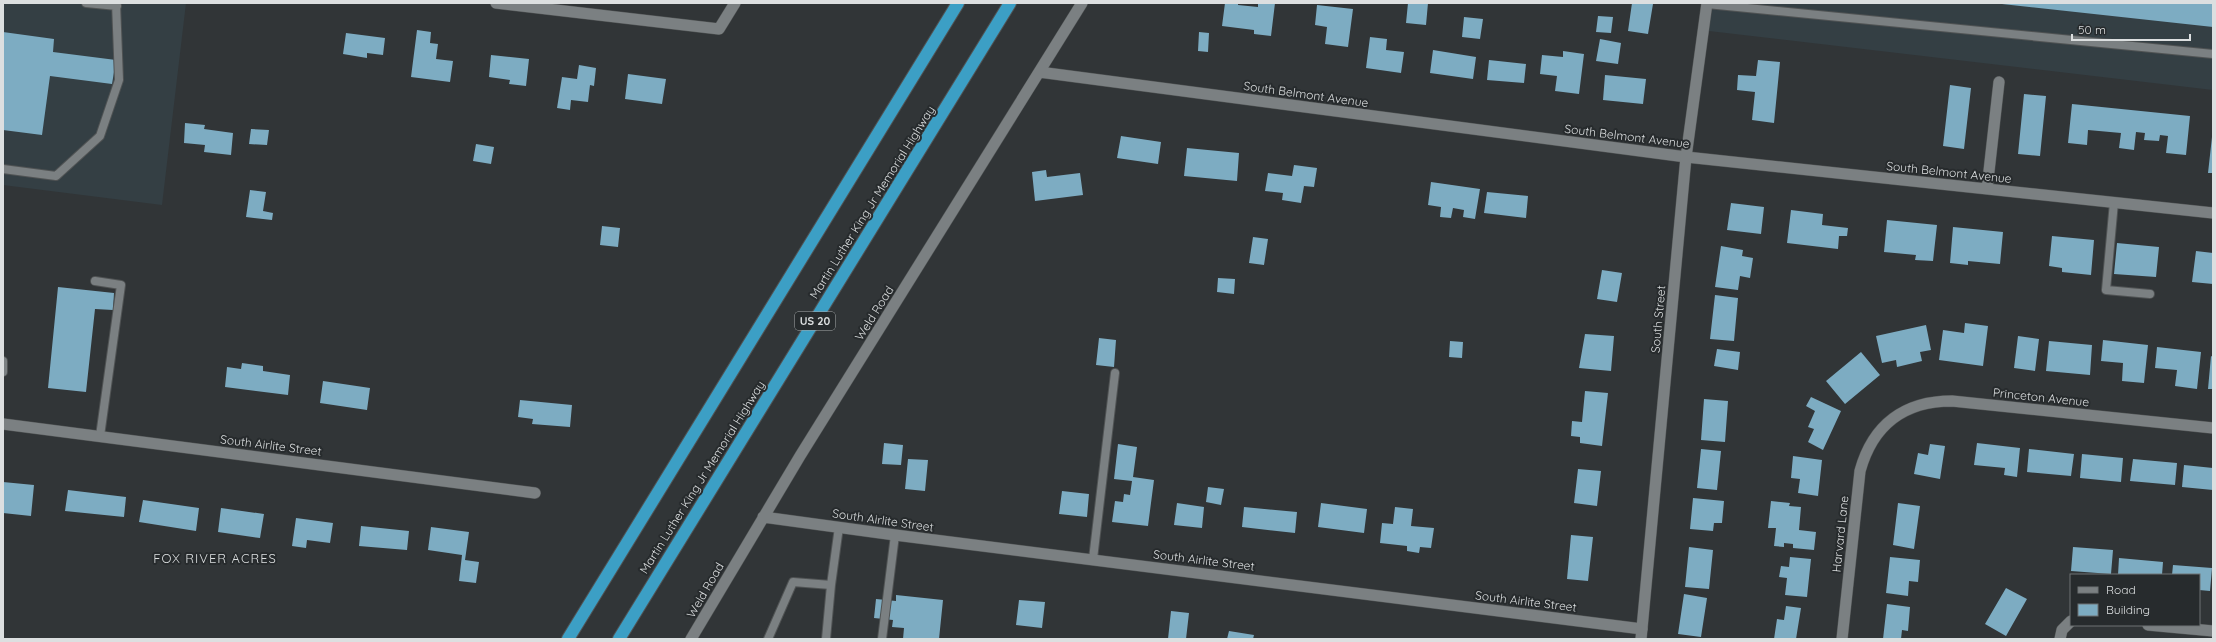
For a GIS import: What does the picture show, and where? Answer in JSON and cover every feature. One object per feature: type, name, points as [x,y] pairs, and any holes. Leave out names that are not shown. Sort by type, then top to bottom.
[{"type":"highway","points":[[568,639],[958,3]]},
{"type":"highway","name":"Martin Luther King Jr Memorial Highway","points":[[619,639],[1010,3]]},
{"type":"street","points":[[496,3],[719,29],[736,3]]},
{"type":"street","name":"Weld Road","points":[[691,639],[763,517],[1082,3]]},
{"type":"street","name":"South Street","points":[[1642,634],[1686,158],[1707,4]]},
{"type":"street","name":"South Belmont Avenue","points":[[1039,72],[1686,158],[2213,213]]},
{"type":"street","points":[[1987,189],[1999,82]]},
{"type":"street","name":"Princeton Avenue","points":[[1877,435],[1891,420],[1904,411],[1914,406],[1936,401],[1986,404],[2213,428]]},
{"type":"street","name":"South Airlite Street","points":[[3,424],[535,493]]},
{"type":"street","name":"Harvard Lane","points":[[1842,639],[1860,471],[1868,448],[1877,435]]},
{"type":"street","name":"South Airlite Street","points":[[763,517],[1093,559],[1642,634]]},
{"type":"street","points":[[2060,639],[2062,630],[2070,622]]},
{"type":"street","points":[[2159,626],[2213,631]]},
{"type":"lane","points":[[3,170],[56,176],[100,136],[119,80],[116,5],[86,3]]},
{"type":"lane","points":[[1707,4],[1738,5],[2213,54]]},
{"type":"lane","points":[[2114,202],[2106,290],[2150,294]]},
{"type":"lane","points":[[95,281],[121,285],[100,436]]},
{"type":"lane","points":[[3,362],[3,372]]},
{"type":"lane","points":[[1093,559],[1116,373]]},
{"type":"lane","points":[[826,639],[839,527]]},
{"type":"lane","points":[[882,639],[895,535]]},
{"type":"lane","points":[[768,639],[793,582],[831,586]]},
{"type":"shaded area","points":[[3,3],[186,3],[162,205],[3,185]]},
{"type":"shaded area","points":[[1711,3],[2213,3],[2213,90],[1709,31]]},
{"type":"building","points":[[1225,3],[1238,3],[1238,5],[1258,7],[1258,3],[1275,3],[1271,36],[1254,34],[1254,30],[1222,26]]},
{"type":"building","points":[[1408,3],[1428,3],[1426,25],[1406,23]]},
{"type":"building","points":[[1632,3],[1653,4],[1648,34],[1628,31]]},
{"type":"building","points":[[2213,3],[2213,27],[2002,4]]},
{"type":"building","points":[[1317,5],[1353,9],[1348,47],[1325,44],[1327,27],[1315,25]]},
{"type":"building","points":[[1598,16],[1613,17],[1611,33],[1596,32]]},
{"type":"building","points":[[1464,17],[1483,19],[1480,39],[1462,37]]},
{"type":"building","points":[[417,30],[431,32],[430,43],[438,44],[436,59],[453,61],[450,82],[411,77]]},
{"type":"building","points":[[3,32],[54,39],[53,52],[116,60],[112,84],[50,76],[42,135],[3,130]]},
{"type":"building","points":[[1199,32],[1209,33],[1208,52],[1198,51]]},
{"type":"building","points":[[346,33],[385,38],[383,55],[367,53],[367,58],[343,54]]},
{"type":"building","points":[[1370,37],[1387,39],[1386,50],[1404,52],[1401,73],[1366,68]]},
{"type":"building","points":[[1600,39],[1621,43],[1618,64],[1596,61]]},
{"type":"building","points":[[1433,50],[1476,57],[1473,79],[1430,73]]},
{"type":"building","points":[[1563,51],[1584,54],[1579,94],[1555,91],[1557,76],[1540,74],[1542,55],[1563,57]]},
{"type":"building","points":[[491,55],[529,59],[526,86],[509,84],[510,80],[489,77]]},
{"type":"building","points":[[1489,60],[1526,64],[1524,83],[1487,80]]},
{"type":"building","points":[[1758,60],[1780,62],[1774,123],[1752,120],[1755,92],[1737,90],[1738,75],[1756,76]]},
{"type":"building","points":[[579,65],[596,68],[594,86],[590,85],[588,102],[571,100],[570,110],[557,108],[562,77],[577,79]]},
{"type":"building","points":[[628,74],[666,79],[662,104],[625,99]]},
{"type":"building","points":[[1605,75],[1646,79],[1643,104],[1603,100]]},
{"type":"building","points":[[1950,85],[1971,88],[1964,149],[1943,146]]},
{"type":"building","points":[[2024,94],[2046,96],[2040,156],[2018,154]]},
{"type":"building","points":[[2072,104],[2190,116],[2186,155],[2166,153],[2168,136],[2160,135],[2159,141],[2144,140],[2145,133],[2136,132],[2134,150],[2119,148],[2121,133],[2088,130],[2087,145],[2068,143]]},
{"type":"building","points":[[185,123],[205,125],[204,129],[233,133],[231,155],[204,152],[205,145],[184,143]]},
{"type":"building","points":[[251,129],[269,130],[267,145],[249,144]]},
{"type":"building","points":[[1121,136],[1161,142],[1158,164],[1117,158]]},
{"type":"building","points":[[2212,137],[2213,173],[2208,173]]},
{"type":"building","points":[[476,144],[494,147],[491,164],[473,161]]},
{"type":"building","points":[[1187,148],[1239,153],[1237,181],[1184,176]]},
{"type":"building","points":[[1294,165],[1317,168],[1314,187],[1304,186],[1301,203],[1282,200],[1283,193],[1265,191],[1268,173],[1292,176]]},
{"type":"building","points":[[1046,170],[1047,177],[1080,173],[1083,195],[1035,201],[1032,172]]},
{"type":"building","points":[[1431,182],[1480,189],[1475,219],[1463,217],[1464,210],[1453,208],[1451,218],[1440,217],[1441,207],[1428,205]]},
{"type":"building","points":[[250,190],[266,192],[263,211],[273,213],[272,220],[246,217]]},
{"type":"building","points":[[1487,192],[1528,196],[1526,218],[1484,213]]},
{"type":"building","points":[[1731,203],[1764,207],[1761,234],[1727,230]]},
{"type":"building","points":[[1791,210],[1823,214],[1822,225],[1848,228],[1847,236],[1839,236],[1838,249],[1787,243]]},
{"type":"building","points":[[1887,220],[1937,225],[1933,261],[1915,260],[1916,255],[1884,252]]},
{"type":"building","points":[[602,226],[620,228],[618,247],[600,245]]},
{"type":"building","points":[[1953,227],[2003,232],[2000,264],[1968,261],[1968,265],[1950,263]]},
{"type":"building","points":[[2052,236],[2094,240],[2091,275],[2062,272],[2062,268],[2049,266]]},
{"type":"building","points":[[1253,237],[1268,239],[1264,265],[1249,263]]},
{"type":"building","points":[[2117,243],[2159,247],[2156,277],[2114,274]]},
{"type":"building","points":[[1721,246],[1743,250],[1742,256],[1753,258],[1750,278],[1740,276],[1738,290],[1715,287]]},
{"type":"building","points":[[2196,251],[2213,253],[2213,284],[2192,282]]},
{"type":"building","points":[[1602,270],[1622,273],[1617,302],[1597,299]]},
{"type":"building","points":[[1218,278],[1235,279],[1234,294],[1217,292]]},
{"type":"building","points":[[58,287],[114,293],[113,310],[95,309],[86,392],[48,388]]},
{"type":"building","points":[[1715,295],[1738,298],[1734,341],[1710,339]]},
{"type":"building","points":[[1965,323],[1988,326],[1983,366],[1939,360],[1943,330],[1964,333]]},
{"type":"building","points":[[1926,325],[1931,350],[1920,352],[1922,361],[1897,367],[1896,360],[1882,363],[1876,336]]},
{"type":"building","points":[[1585,334],[1614,336],[1611,371],[1579,368]]},
{"type":"building","points":[[2018,336],[2039,339],[2035,371],[2014,368]]},
{"type":"building","points":[[1099,338],[1116,340],[1114,367],[1096,365]]},
{"type":"building","points":[[2103,340],[2148,345],[2144,383],[2122,381],[2123,363],[2101,361]]},
{"type":"building","points":[[1450,341],[1463,342],[1462,358],[1449,357]]},
{"type":"building","points":[[2049,341],[2092,345],[2090,375],[2046,371]]},
{"type":"building","points":[[2157,347],[2201,352],[2197,389],[2175,386],[2177,370],[2155,368]]},
{"type":"building","points":[[1717,349],[1740,352],[1738,370],[1714,366]]},
{"type":"building","points":[[1861,352],[1880,375],[1845,404],[1826,381]]},
{"type":"building","points":[[2211,356],[2213,357],[2213,389],[2208,389]]},
{"type":"building","points":[[242,363],[263,366],[263,371],[290,375],[288,395],[225,387],[227,367],[241,369]]},
{"type":"building","points":[[323,381],[370,388],[367,410],[320,403]]},
{"type":"building","points":[[1585,391],[1608,393],[1602,446],[1580,443],[1580,437],[1571,436],[1572,421],[1582,422]]},
{"type":"building","points":[[1811,397],[1841,411],[1823,450],[1808,442],[1814,429],[1808,427],[1815,411],[1806,406]]},
{"type":"building","points":[[1704,399],[1728,401],[1725,442],[1701,440]]},
{"type":"building","points":[[520,400],[572,405],[570,427],[532,424],[533,419],[518,417]]},
{"type":"building","points":[[884,443],[903,445],[901,465],[882,464]]},
{"type":"building","points":[[1977,443],[2020,448],[2017,477],[2004,475],[2005,468],[1974,465]]},
{"type":"building","points":[[1118,444],[1137,447],[1133,477],[1154,480],[1148,526],[1112,522],[1115,501],[1123,502],[1124,494],[1130,495],[1132,481],[1114,479]]},
{"type":"building","points":[[1930,444],[1945,446],[1940,479],[1914,474],[1918,453],[1928,455]]},
{"type":"building","points":[[1701,449],[1721,451],[1717,490],[1697,488]]},
{"type":"building","points":[[2029,449],[2074,454],[2071,476],[2027,472]]},
{"type":"building","points":[[2082,454],[2123,458],[2121,482],[2080,478]]},
{"type":"building","points":[[1793,456],[1822,460],[1818,496],[1798,493],[1800,479],[1791,478]]},
{"type":"building","points":[[908,459],[928,460],[925,491],[905,489]]},
{"type":"building","points":[[2133,459],[2177,463],[2175,485],[2130,481]]},
{"type":"building","points":[[2184,465],[2213,468],[2213,490],[2182,487]]},
{"type":"building","points":[[1578,469],[1601,471],[1597,506],[1574,503]]},
{"type":"building","points":[[3,482],[34,485],[31,516],[3,513]]},
{"type":"building","points":[[1208,487],[1224,489],[1221,505],[1206,502]]},
{"type":"building","points":[[68,490],[126,497],[124,517],[65,511]]},
{"type":"building","points":[[1062,491],[1089,494],[1087,517],[1059,514]]},
{"type":"building","points":[[1693,498],[1724,501],[1722,523],[1714,523],[1713,531],[1690,529]]},
{"type":"building","points":[[143,500],[199,508],[196,531],[139,522]]},
{"type":"building","points":[[1771,501],[1790,503],[1789,506],[1801,507],[1799,530],[1816,532],[1814,550],[1793,548],[1793,544],[1784,543],[1784,547],[1774,546],[1776,528],[1768,528]]},
{"type":"building","points":[[1177,503],[1204,507],[1202,528],[1174,525]]},
{"type":"building","points":[[1321,503],[1367,509],[1364,533],[1318,527]]},
{"type":"building","points":[[1898,503],[1920,506],[1914,549],[1893,545]]},
{"type":"building","points":[[1244,507],[1297,512],[1295,533],[1242,527]]},
{"type":"building","points":[[1395,507],[1413,509],[1411,526],[1434,528],[1431,548],[1420,547],[1419,553],[1407,551],[1407,546],[1380,543],[1382,523],[1393,524]]},
{"type":"building","points":[[221,508],[264,514],[260,538],[218,532]]},
{"type":"building","points":[[296,518],[333,523],[330,543],[307,540],[306,548],[292,546]]},
{"type":"building","points":[[361,526],[409,531],[407,550],[359,546]]},
{"type":"building","points":[[431,527],[469,532],[465,560],[479,562],[476,583],[459,581],[462,555],[428,550]]},
{"type":"building","points":[[1571,535],[1593,537],[1588,581],[1567,579]]},
{"type":"building","points":[[1689,547],[1713,550],[1709,589],[1685,587]]},
{"type":"building","points":[[2073,547],[2113,550],[2111,574],[2071,571]]},
{"type":"building","points":[[1790,557],[1811,559],[1807,597],[1785,595],[1787,578],[1779,577],[1781,566],[1789,567]]},
{"type":"building","points":[[1890,557],[1920,560],[1918,582],[1909,581],[1908,596],[1886,593]]},
{"type":"building","points":[[2119,558],[2163,562],[2162,574],[2118,574]]},
{"type":"building","points":[[2173,565],[2212,568],[2210,591],[2200,590],[2200,574],[2172,574]]},
{"type":"building","points":[[2006,588],[2027,599],[2006,636],[1985,624]]},
{"type":"building","points":[[1684,594],[1707,598],[1701,637],[1678,634]]},
{"type":"building","points":[[896,595],[943,600],[939,639],[903,639],[904,628],[892,627],[893,620],[874,618],[876,599],[896,601]]},
{"type":"building","points":[[1019,600],[1045,602],[1042,628],[1016,625]]},
{"type":"building","points":[[1887,604],[1910,607],[1908,631],[1902,630],[1901,639],[1883,639]]},
{"type":"building","points":[[1786,606],[1801,608],[1796,639],[1774,639],[1777,619],[1784,620]]},
{"type":"building","points":[[1171,611],[1189,613],[1186,639],[1168,639]]},
{"type":"building","points":[[1229,631],[1254,635],[1253,639],[1227,639]]},
{"type":"district","name":"FOX RIVER ACRES","points":[[215,558]]}]
